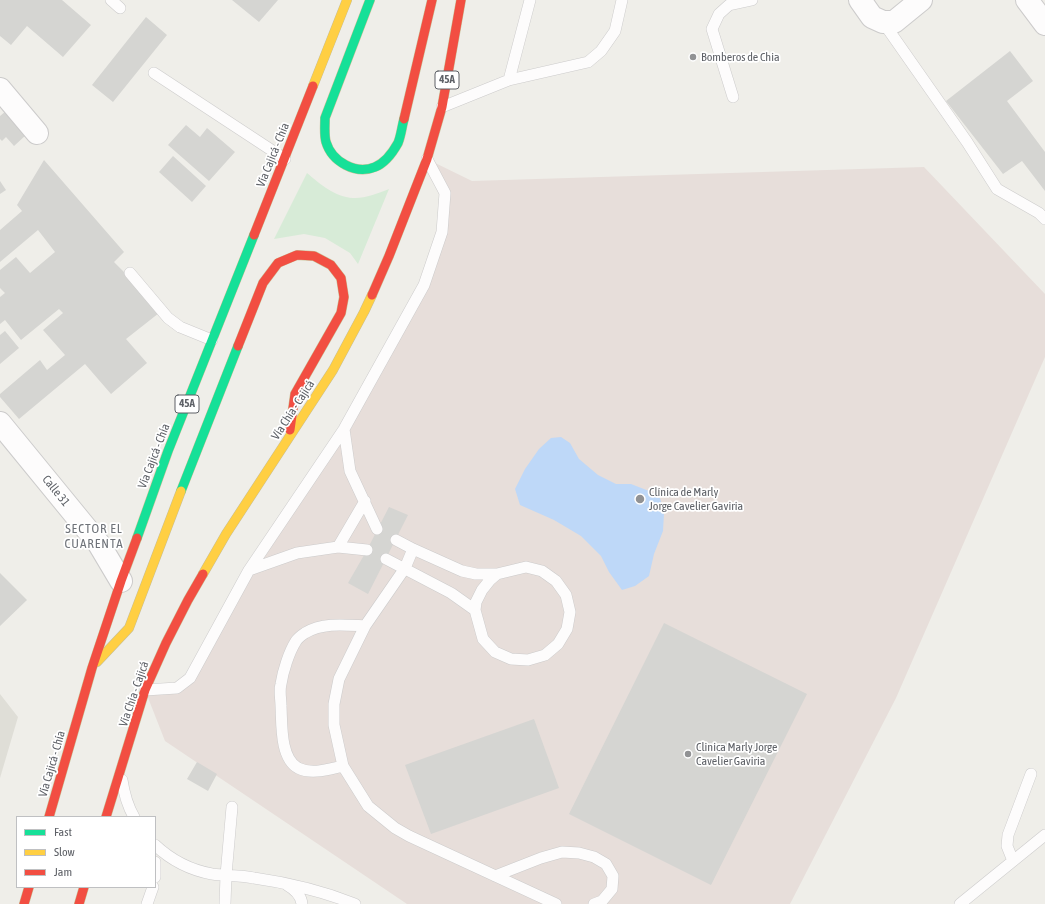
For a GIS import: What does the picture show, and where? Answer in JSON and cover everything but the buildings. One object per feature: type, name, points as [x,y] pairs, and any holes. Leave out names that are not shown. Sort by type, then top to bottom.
[{"type":"highway","name":"Vía Cajicá - Chía","points":[[49,816],[92,668],[121,581],[168,451],[347,0]]},
{"type":"highway","points":[[370,0],[326,118],[324,133],[327,145],[332,155],[342,164],[363,170],[376,167],[386,160],[398,142],[432,0]]},
{"type":"highway","name":"Vía Chía - Cajicá","points":[[106,816],[145,690],[166,643],[188,600],[226,534],[333,370],[364,312],[389,256],[427,159],[442,107],[461,0]]},
{"type":"highway","points":[[92,668],[129,628],[263,283],[278,263],[296,255],[314,256],[331,265],[341,278],[344,297],[341,313],[295,394],[289,437]]},
{"type":"highway","points":[[24,904],[29,888]]},
{"type":"highway","points":[[79,904],[84,888]]},
{"type":"street","points":[[860,0],[872,17],[883,22],[894,22],[921,0]]},
{"type":"street","points":[[1027,0],[1045,24]]},
{"type":"street","points":[[0,89],[37,133]]},
{"type":"street","name":"Calle 31","points":[[0,423],[99,544],[121,581]]},
{"type":"lane","points":[[111,0],[120,8]]},
{"type":"lane","points":[[509,80],[530,0]]},
{"type":"lane","points":[[442,107],[509,80],[588,62],[601,51],[615,30],[622,0]]},
{"type":"lane","points":[[733,97],[712,29],[719,14],[729,5],[752,0]]},
{"type":"lane","points":[[883,22],[967,142],[997,189],[1045,219]]},
{"type":"lane","points":[[154,73],[285,159]]},
{"type":"lane","points":[[145,690],[178,688],[190,678],[249,570],[344,429],[424,285],[442,232],[445,193],[427,159]]},
{"type":"lane","points":[[130,273],[168,318],[180,327],[212,340]]},
{"type":"lane","points":[[344,429],[350,471],[377,529]]},
{"type":"lane","points":[[338,547],[364,502]]},
{"type":"lane","points":[[396,540],[462,571],[476,574],[497,574],[526,566],[542,571],[556,581],[566,596],[570,612],[567,629],[558,644],[545,655],[528,660],[511,659],[495,652],[483,639],[475,610],[476,602],[482,590],[497,574]]},
{"type":"lane","points":[[249,570],[297,553],[338,547],[367,550]]},
{"type":"lane","points":[[413,549],[405,568],[366,626],[339,679],[334,704],[334,725],[343,766],[368,806],[395,828],[409,836],[556,904]]},
{"type":"lane","points":[[386,559],[451,593],[475,610]]},
{"type":"lane","points":[[343,766],[312,772],[298,768],[290,761],[284,748],[280,685],[286,665],[297,640],[305,633],[316,628],[331,625],[366,626]]},
{"type":"lane","points":[[121,772],[123,791],[133,816]]},
{"type":"lane","points":[[1013,861],[1007,846],[1008,835],[1031,774]]},
{"type":"lane","points":[[225,904],[232,807]]},
{"type":"lane","points":[[960,904],[1045,835]]},
{"type":"lane","points":[[156,847],[164,854],[179,863],[195,870],[212,874],[254,878],[310,889],[355,904]]},
{"type":"lane","points":[[495,876],[541,858],[562,852],[579,853],[594,857],[606,864],[613,876],[612,889],[602,901],[594,904]]},
{"type":"lane","points":[[281,883],[294,889],[302,904]]},
{"type":"lane","points":[[147,904],[153,888]]},
{"type":"shaded area","name":"Clínica de Marly Jorge Cavelier Gaviria","points":[[427,159],[472,181],[924,167],[1045,294],[1045,357],[896,698],[790,904],[407,904],[165,741],[145,690],[177,688],[190,678],[249,570],[344,429],[424,285],[442,232],[445,193]]},
{"type":"shaded area","points":[[0,694],[18,717],[0,778]]},
{"type":"green space","points":[[307,173],[334,193],[346,197],[361,198],[389,189],[358,264],[350,253],[325,238],[304,234],[274,239]]},
{"type":"water","points":[[561,437],[570,443],[579,459],[598,475],[616,484],[631,484],[649,491],[660,498],[664,513],[663,531],[654,554],[649,576],[635,586],[622,590],[609,572],[601,556],[581,536],[554,520],[520,505],[515,489],[525,469],[539,449],[551,438]]},
{"type":"traffic: fast","points":[[370,0],[325,118],[326,142],[329,149],[339,161],[346,165],[360,169],[375,167],[385,160],[398,143],[404,119]]},
{"type":"traffic: fast","points":[[137,538],[168,451],[254,235]]},
{"type":"traffic: fast","points":[[181,491],[238,346]]},
{"type":"traffic: slow","points":[[313,86],[347,0]]},
{"type":"traffic: slow","points":[[203,574],[226,534],[333,370],[372,295]]},
{"type":"traffic: slow","points":[[97,662],[129,628],[181,491]]},
{"type":"traffic: jam","points":[[404,119],[432,0]]},
{"type":"traffic: jam","points":[[372,295],[427,159],[442,107],[461,0]]},
{"type":"traffic: jam","points":[[254,235],[313,86]]},
{"type":"traffic: jam","points":[[238,346],[263,283],[278,263],[297,255],[314,256],[331,265],[341,278],[344,297],[341,313],[295,394],[290,430]]},
{"type":"traffic: jam","points":[[49,816],[92,668],[137,538]]},
{"type":"traffic: jam","points":[[106,816],[145,690],[166,643],[203,574]]},
{"type":"traffic: jam","points":[[24,904],[29,888]]},
{"type":"traffic: jam","points":[[79,904],[84,888]]},
{"type":"place","name":"Bomberos de Chia","points":[[693,57]]},
{"type":"place","name":"Clínica de Marly Jorge Cavelier Gaviria","points":[[640,499]]},
{"type":"place","name":"Clinica Marly Jorge Cavelier Gaviria","points":[[688,754]]},
{"type":"district","name":"SECTOR EL CUARENTA","points":[[94,536]]}]
